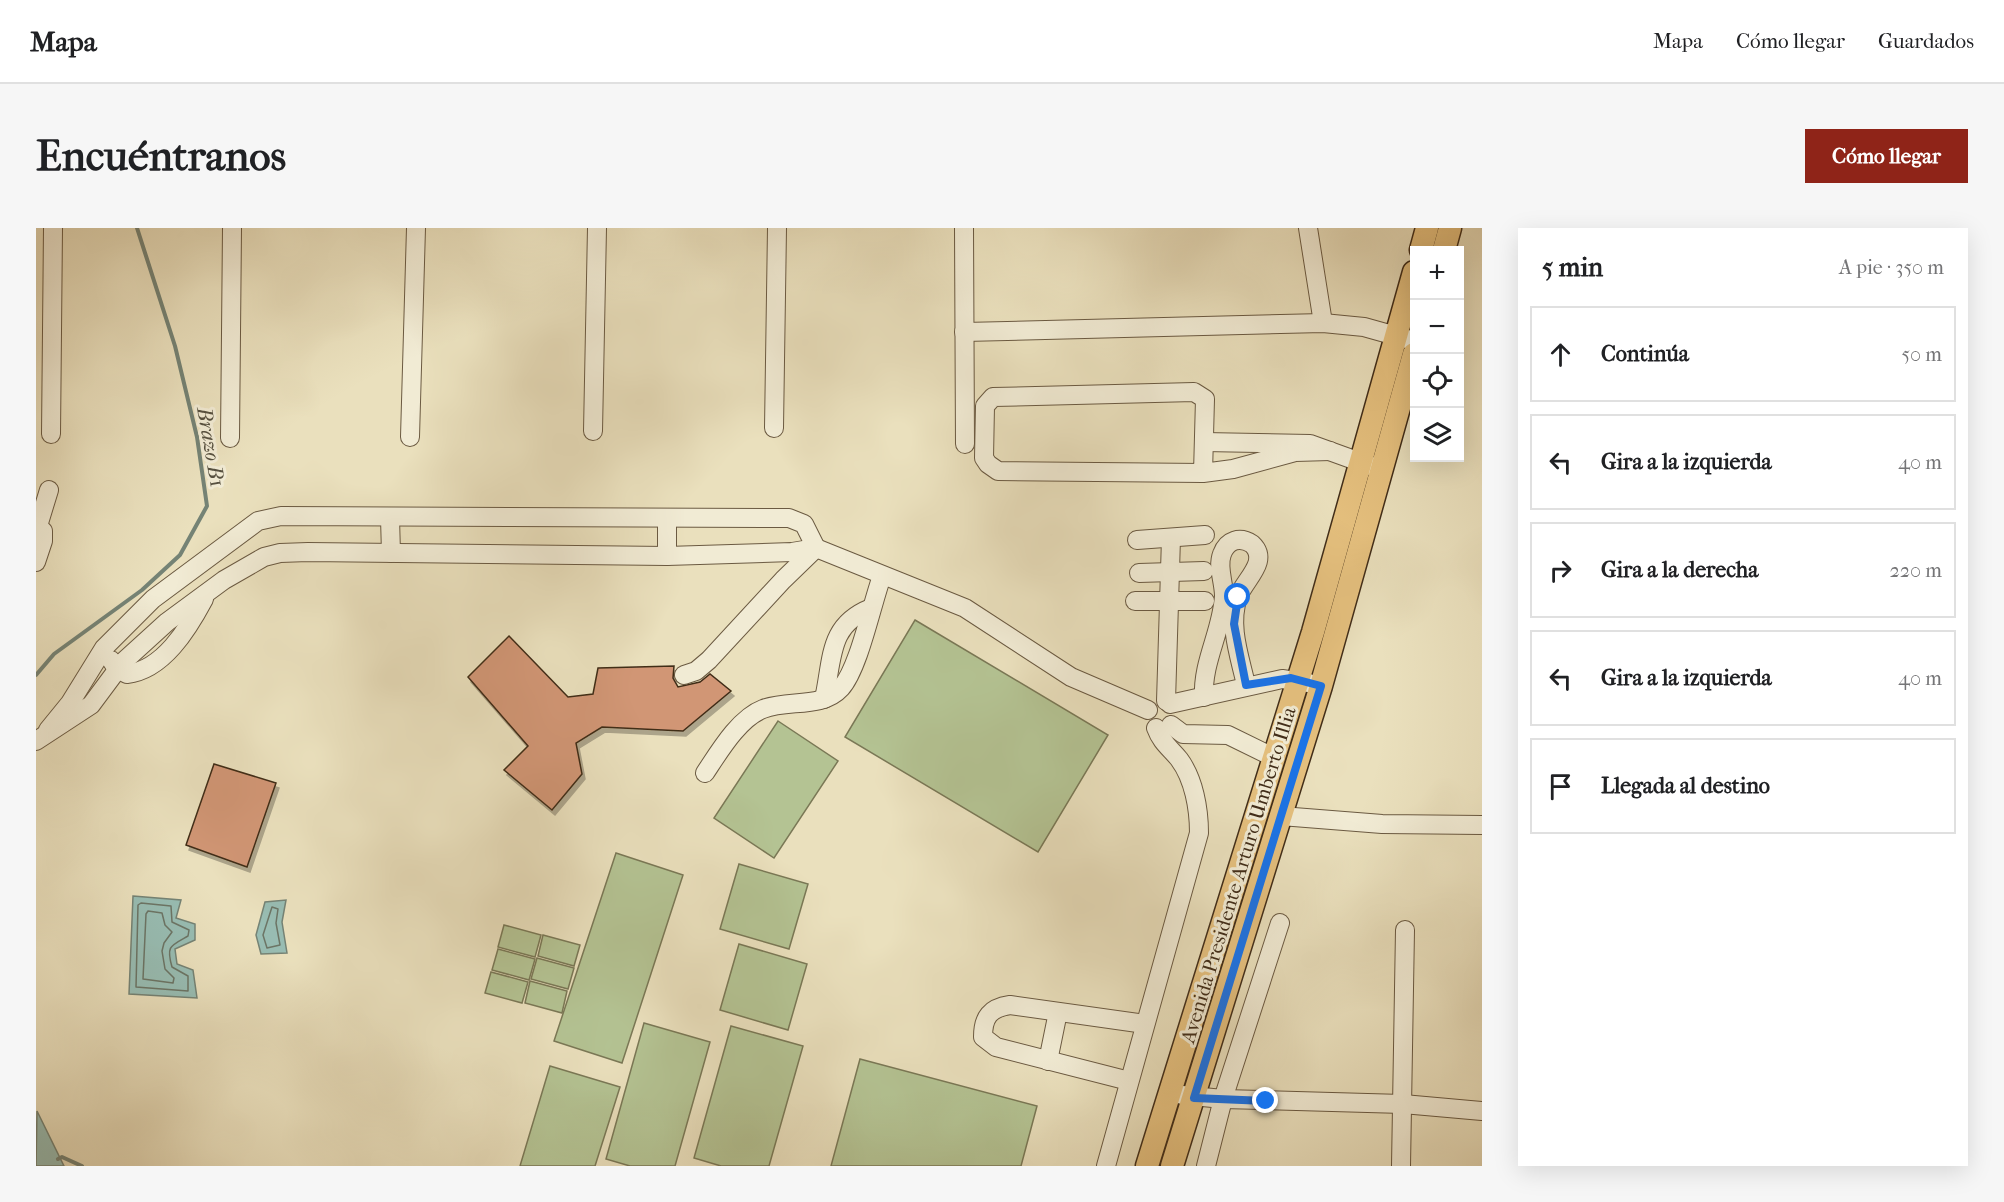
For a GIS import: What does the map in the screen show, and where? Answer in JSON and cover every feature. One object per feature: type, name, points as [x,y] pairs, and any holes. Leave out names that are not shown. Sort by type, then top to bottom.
[{"type":"main road","points":[[1422,246],[1427,228]]},
{"type":"main road","points":[[1445,246],[1450,228]]},
{"type":"main road","name":"Avenida Presidente Arturo Umberto Illia","points":[[1172,1166],[1321,686],[1371,466],[1406,338],[1411,300]]},
{"type":"main road","name":"Avenida Presidente Arturo Umberto Illia","points":[[1147,1166],[1299,680],[1371,466],[1410,364]]},
{"type":"street","points":[[51,434],[53,228]]},
{"type":"street","points":[[230,438],[232,228]]},
{"type":"street","points":[[410,437],[416,228]]},
{"type":"street","points":[[593,431],[597,228]]},
{"type":"street","points":[[774,428],[777,228]]},
{"type":"street","points":[[964,228],[965,444]]},
{"type":"street","points":[[1308,228],[1323,323]]},
{"type":"street","points":[[964,332],[1323,323],[1348,324],[1406,338]]},
{"type":"street","points":[[1203,473],[1204,399],[1194,392],[993,397],[985,406],[984,458],[998,471],[1203,473],[1233,469],[1295,452],[1330,451]]},
{"type":"street","points":[[1204,442],[1310,444],[1371,466]]},
{"type":"street","points":[[36,561],[43,542],[42,531],[37,526],[49,490]]},
{"type":"street","points":[[38,741],[70,703],[104,648],[153,599],[258,521],[281,516],[789,518],[804,524],[816,548]]},
{"type":"street","points":[[390,518],[391,552]]},
{"type":"street","points":[[667,519],[667,556]]},
{"type":"street","points":[[248,564],[251,528]]},
{"type":"street","points":[[1137,540],[1205,535]]},
{"type":"street","points":[[1171,538],[1168,703],[1175,716],[1170,729],[1160,739],[1179,759]]},
{"type":"street","points":[[1204,697],[1204,675],[1217,632],[1224,595],[1222,554],[1231,542],[1239,539],[1252,544],[1259,556],[1258,563],[1238,597],[1234,616],[1236,639],[1252,684]]},
{"type":"street","points":[[684,675],[696,671],[709,660],[816,548]]},
{"type":"street","points":[[38,741],[91,705],[117,669],[167,622],[248,564],[280,553],[391,552],[667,556],[792,552],[816,548],[965,608],[1071,677],[1148,710]]},
{"type":"street","points":[[1139,573],[1204,572]]},
{"type":"street","points":[[705,772],[739,728],[762,709],[824,699],[841,627],[854,614],[871,608],[882,576]]},
{"type":"street","points":[[1136,601],[1205,601]]},
{"type":"street","points":[[104,648],[117,669]]},
{"type":"street","points":[[1275,758],[1228,735],[1170,729],[1149,723],[1148,710],[1157,701],[1168,703],[1204,697],[1252,684],[1291,678],[1321,686]]},
{"type":"street","points":[[1106,1166],[1199,833],[1199,818],[1192,787],[1179,759],[1170,729]]},
{"type":"street","points":[[1281,816],[1362,823],[1482,825]]},
{"type":"street","points":[[1206,1166],[1223,1099],[1280,923]]},
{"type":"street","points":[[1401,1166],[1405,930]]},
{"type":"street","points":[[1129,1081],[990,1044],[983,1037],[983,1024],[987,1014],[998,1007],[1010,1005],[1145,1024]]},
{"type":"street","points":[[1048,1061],[1058,1012]]},
{"type":"street","points":[[1171,1092],[1194,1098],[1403,1104],[1482,1112]]},
{"type":"street","points":[[1461,1109],[1482,1107]]},
{"type":"green space","points":[[915,620],[1108,735],[1038,852],[845,737]]},
{"type":"green space","points":[[778,721],[838,761],[774,858],[714,818]]},
{"type":"green space","points":[[616,853],[683,875],[622,1063],[554,1041]]},
{"type":"green space","points":[[739,864],[808,884],[789,949],[720,929]]},
{"type":"green space","points":[[504,925],[541,935],[535,957],[498,947]]},
{"type":"green space","points":[[543,935],[580,945],[574,966],[538,956]]},
{"type":"green space","points":[[739,944],[807,964],[788,1030],[720,1010]]},
{"type":"green space","points":[[498,949],[535,959],[529,980],[492,970]]},
{"type":"green space","points":[[537,958],[574,968],[568,989],[531,979]]},
{"type":"green space","points":[[491,972],[528,982],[522,1003],[485,993]]},
{"type":"green space","points":[[530,981],[567,991],[562,1013],[525,1003]]},
{"type":"green space","points":[[644,1023],[710,1042],[675,1166],[630,1166],[606,1159]]},
{"type":"green space","points":[[731,1026],[803,1046],[769,1166],[721,1166],[694,1158]]},
{"type":"green space","points":[[860,1059],[1037,1106],[1021,1166],[831,1166]]},
{"type":"green space","points":[[550,1066],[620,1087],[595,1166],[520,1166]]},
{"type":"water","points":[[133,896],[181,900],[176,918],[195,924],[195,940],[175,949],[177,964],[193,970],[197,998],[129,994]]},
{"type":"water","points":[[286,900],[282,922],[287,953],[261,954],[256,935],[265,902]]},
{"type":"water","points":[[37,1111],[64,1166],[36,1166]]},
{"type":"building","points":[[509,636],[568,697],[593,694],[598,668],[674,666],[673,678],[678,687],[700,682],[710,674],[731,691],[683,731],[602,727],[576,743],[582,774],[552,810],[504,770],[528,746],[468,677]]},
{"type":"building","points":[[214,764],[276,783],[247,867],[186,845]]},
{"type":"waterway","name":"Brazo B1","points":[[36,675],[54,654],[142,590],[180,555],[207,506],[197,437],[175,346],[137,228]]},
{"type":"waterway","points":[[58,1159],[62,1157],[82,1166]]},
{"type":"route","points":[[1238,597],[1234,624],[1246,685],[1291,678],[1321,686],[1194,1098],[1266,1101]]}]
